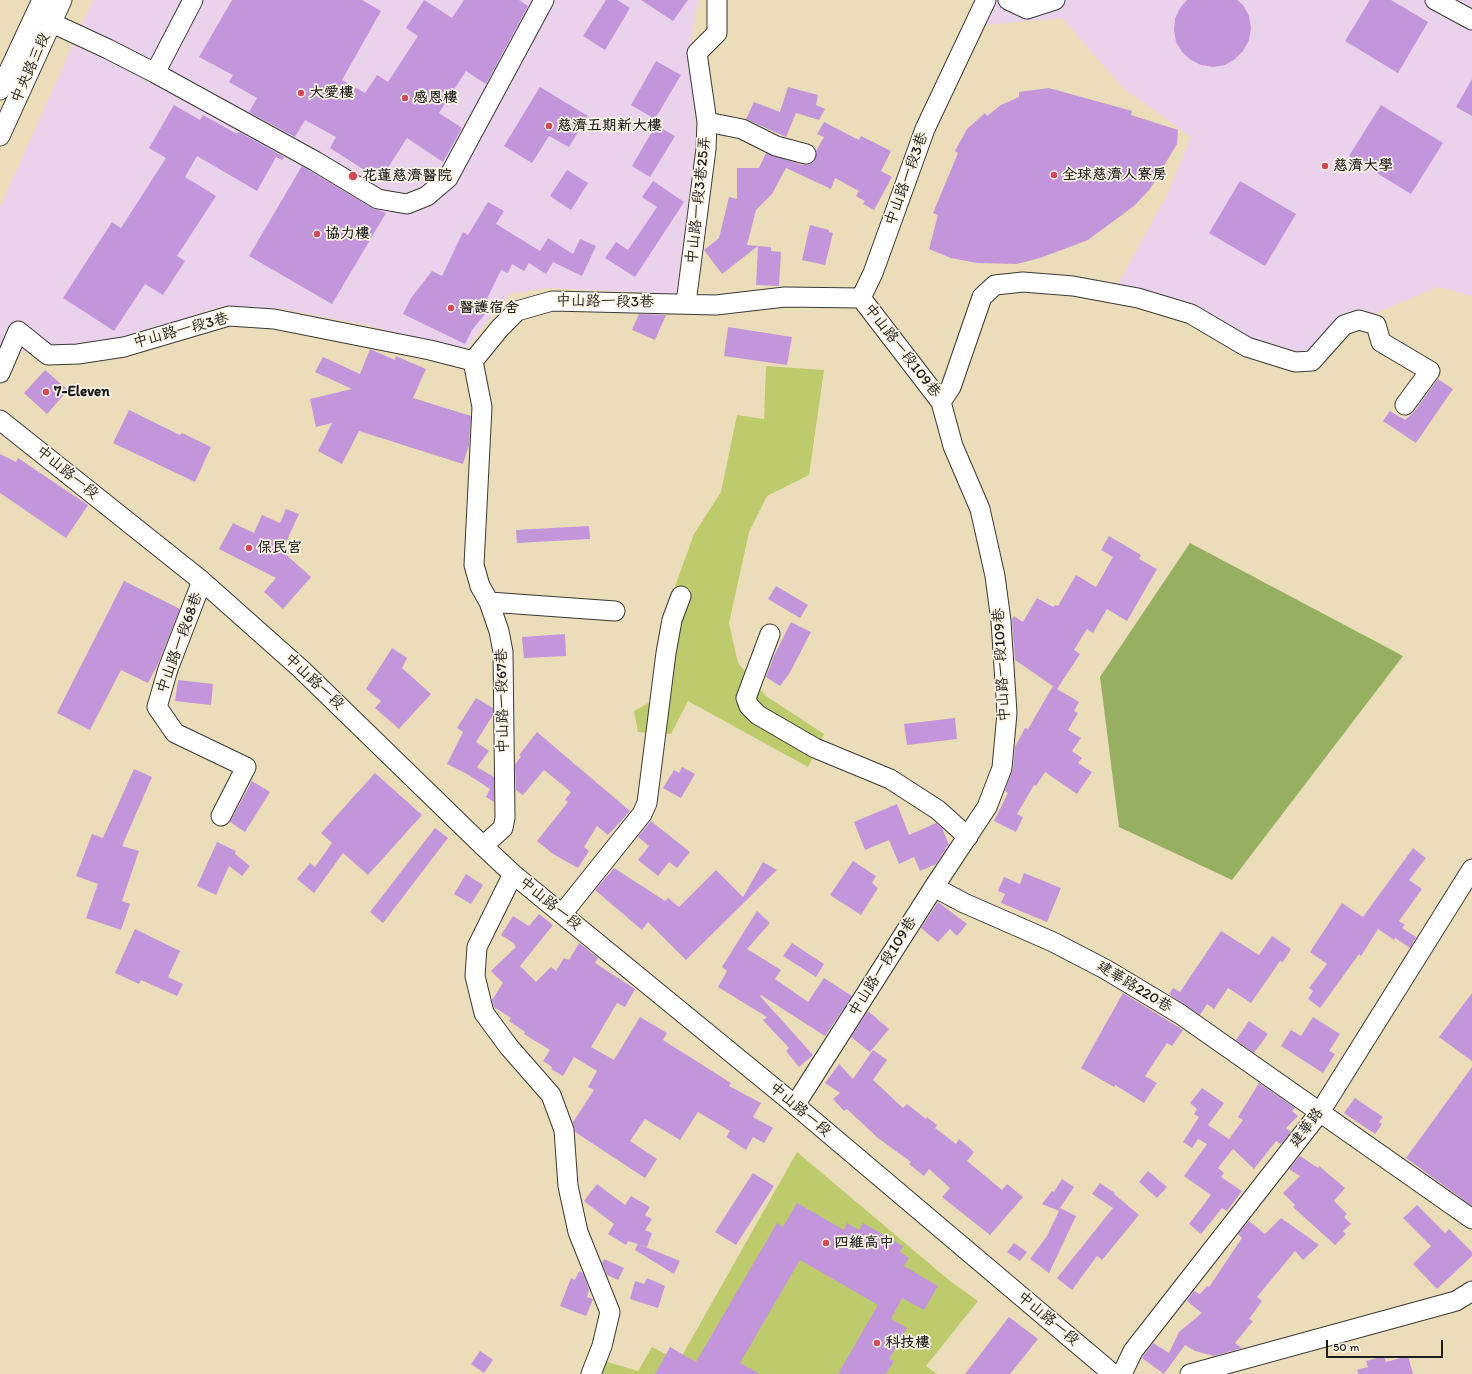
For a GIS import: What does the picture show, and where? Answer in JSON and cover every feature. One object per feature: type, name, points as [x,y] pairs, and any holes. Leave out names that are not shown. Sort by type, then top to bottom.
[{"type":"street","name":"中央路三段","points":[[0,90],[43,12],[62,0]]},
{"type":"street","points":[[155,73],[193,0]]},
{"type":"street","points":[[43,12],[308,158],[378,199],[407,204],[427,196],[448,178],[544,0]]},
{"type":"street","name":"中山路一段3巷25弄","points":[[686,303],[704,171],[707,122],[697,53],[717,33],[717,0]]},
{"type":"street","name":"中山路一段3巷","points":[[9,333],[48,355],[78,354],[124,347],[228,316],[274,320],[430,350],[473,361],[500,328],[517,311],[552,301],[686,303],[716,305],[785,297],[861,298],[873,273],[933,110],[986,0]]},
{"type":"street","points":[[1008,0],[1027,9],[1055,0]]},
{"type":"street","points":[[1435,0],[1472,20]]},
{"type":"street","name":"中央路三段","points":[[0,136],[43,12]]},
{"type":"street","points":[[707,122],[742,129],[776,146],[806,154]]},
{"type":"street","points":[[941,402],[951,387],[982,297],[995,285],[1023,282],[1073,286],[1138,298],[1191,314],[1247,347],[1295,362],[1312,361],[1344,325],[1359,320],[1376,325],[1381,342],[1430,371],[1405,405]]},
{"type":"street","name":"中山路一段109巷","points":[[795,1105],[934,887],[987,807],[1002,768],[1007,713],[1001,621],[995,576],[980,509],[953,446],[941,402],[861,298]]},
{"type":"street","points":[[0,373],[9,333],[30,349]]},
{"type":"street","name":"中山路一段67巷","points":[[473,361],[482,407],[474,565],[480,586],[489,602],[500,631],[503,652],[505,818],[503,828],[483,846]]},
{"type":"street","name":"中山路一段","points":[[0,420],[202,581],[301,669],[513,874],[795,1105],[1113,1374]]},
{"type":"street","name":"中山路一段68巷","points":[[202,581],[168,669],[157,707],[175,733],[246,767],[221,816]]},
{"type":"street","points":[[562,914],[642,814],[647,803],[666,653],[672,620],[681,596]]},
{"type":"street","points":[[489,602],[615,612]]},
{"type":"street","points":[[770,634],[746,698],[749,706],[758,715],[815,748],[890,779],[938,810],[968,837]]},
{"type":"street","name":"建華路","points":[[1122,1374],[1133,1351],[1320,1112],[1472,869]]},
{"type":"street","points":[[513,874],[476,947],[475,976],[484,1013],[509,1047],[551,1094],[564,1130],[568,1186],[578,1232],[610,1312],[602,1346],[591,1374]]},
{"type":"street","name":"建華路220巷","points":[[934,887],[964,903],[1053,942],[1105,969],[1180,1014],[1472,1219]]},
{"type":"street","points":[[1190,1374],[1456,1301],[1472,1291]]},
{"type":"shaded area","name":"花蓮慈濟醫院","points":[[93,0],[698,0],[691,40],[696,144],[676,294],[548,288],[510,294],[463,352],[367,325],[283,309],[219,307],[131,336],[89,344],[30,349],[0,360],[0,207]]},
{"type":"shaded area","name":"慈濟大學","points":[[975,0],[1472,0],[1472,296],[1438,287],[1376,313],[1352,312],[1336,322],[1321,343],[1303,353],[1258,344],[1196,308],[1118,284],[1167,195],[1191,137],[1122,87],[1062,18],[963,27]]},
{"type":"green space","points":[[766,366],[824,370],[809,475],[767,496],[749,532],[729,623],[738,663],[766,696],[824,734],[808,767],[688,701],[671,734],[638,732],[634,711],[659,697],[668,606],[694,534],[721,492],[737,415],[764,419]]},
{"type":"green space","points":[[1190,543],[1403,656],[1232,880],[1119,827],[1100,677]]},
{"type":"green space","name":"四維高中","points":[[797,1152],[950,1281],[978,1301],[926,1366],[937,1374],[598,1374],[604,1361],[638,1371],[652,1347],[679,1361]]},
{"type":"building","points":[[232,0],[362,0],[381,11],[342,80],[365,93],[377,75],[388,82],[418,36],[406,28],[424,0],[452,18],[464,0],[519,0],[528,6],[486,84],[466,71],[439,113],[462,128],[443,162],[407,138],[380,180],[330,148],[336,137],[305,120],[295,137],[249,112],[257,98],[229,82],[233,75],[199,57]]},
{"type":"building","points":[[606,0],[617,0],[630,8],[605,50],[583,36]]},
{"type":"building","points":[[641,0],[688,0],[673,21]]},
{"type":"building","points":[[1187,0],[1237,0],[1243,5],[1249,16],[1251,28],[1249,40],[1243,51],[1235,59],[1225,65],[1213,67],[1201,65],[1191,60],[1182,52],[1176,42],[1174,30],[1175,19],[1180,8]]},
{"type":"building","points":[[1370,0],[1391,0],[1428,22],[1398,73],[1345,41]]},
{"type":"building","points":[[656,61],[681,75],[655,119],[631,105]]},
{"type":"building","points":[[1472,79],[1472,116],[1456,107]]},
{"type":"building","name":"慈濟五期新大樓","points":[[540,87],[588,116],[569,147],[549,136],[532,163],[504,146]]},
{"type":"building","points":[[788,87],[818,95],[816,105],[825,109],[819,120],[796,113],[786,137],[746,119],[754,102],[780,112]]},
{"type":"building","name":"全球慈濟人寮房","points":[[1049,88],[1132,111],[1131,115],[1178,130],[1177,144],[1150,189],[1134,206],[1088,240],[1040,258],[1017,264],[977,263],[951,258],[929,249],[938,215],[933,213],[958,153],[955,151],[967,129],[985,113],[987,116],[1001,105],[1019,97],[1019,92]]},
{"type":"building","points":[[174,105],[200,120],[203,115],[237,134],[239,132],[284,157],[282,160],[276,157],[257,191],[197,156],[185,177],[216,196],[177,256],[185,261],[163,295],[145,284],[114,331],[63,298],[112,222],[121,228],[166,158],[149,148]]},
{"type":"building","points":[[1381,105],[1443,143],[1411,194],[1349,156]]},
{"type":"building","points":[[824,122],[859,140],[861,136],[891,151],[881,171],[892,177],[874,210],[863,204],[865,201],[856,196],[859,191],[835,178],[831,189],[786,168],[772,194],[756,210],[747,245],[758,246],[722,274],[704,250],[719,238],[729,197],[737,199],[737,168],[759,168],[766,153],[803,165],[809,164],[816,157],[816,151],[824,137],[817,134]]},
{"type":"building","points":[[656,125],[675,136],[650,177],[632,166]]},
{"type":"building","name":"協力樓","points":[[302,166],[372,208],[386,213],[332,304],[249,256]]},
{"type":"building","points":[[567,170],[588,183],[571,210],[550,196]]},
{"type":"building","points":[[653,181],[684,202],[635,277],[605,258],[616,242],[628,250],[657,207],[642,197]]},
{"type":"building","points":[[1240,181],[1296,214],[1265,266],[1209,233]]},
{"type":"building","points":[[488,202],[504,211],[496,224],[540,251],[548,238],[573,254],[580,239],[596,246],[582,276],[553,262],[546,274],[529,263],[524,271],[512,264],[508,273],[501,270],[481,311],[485,314],[472,330],[465,344],[403,314],[411,298],[432,271],[442,276],[463,232],[468,235]]},
{"type":"building","points":[[810,225],[829,230],[829,232],[833,233],[825,265],[802,260]]},
{"type":"building","points":[[758,246],[771,247],[771,251],[781,252],[779,286],[756,285]]},
{"type":"building","points":[[639,314],[666,315],[655,340],[632,330]]},
{"type":"building","points":[[728,327],[792,337],[787,365],[724,356]]},
{"type":"building","points":[[370,349],[395,360],[396,356],[426,369],[413,398],[471,416],[469,445],[463,464],[359,431],[342,464],[318,451],[332,423],[316,427],[310,399],[352,389],[315,372],[323,357],[360,374]]},
{"type":"building","name":"7-Eleven","points":[[45,370],[68,390],[47,414],[24,393]]},
{"type":"building","points":[[1438,379],[1453,389],[1416,443],[1383,421],[1390,411],[1405,420],[1414,412]]},
{"type":"building","points":[[129,410],[180,435],[182,433],[211,447],[195,482],[113,443]]},
{"type":"building","points":[[0,454],[16,462],[18,458],[88,505],[66,538],[0,493]]},
{"type":"building","points":[[286,509],[299,514],[282,551],[311,577],[283,609],[264,592],[276,578],[219,549],[233,523],[254,533],[262,515],[280,523]]},
{"type":"building","points":[[589,526],[590,539],[517,543],[516,530]]},
{"type":"building","points":[[1109,536],[1141,555],[1139,559],[1157,569],[1127,621],[1107,609],[1093,633],[1087,629],[1074,650],[1080,654],[1057,689],[1079,702],[1074,711],[1078,713],[1068,730],[1081,738],[1072,751],[1082,758],[1078,763],[1092,772],[1077,794],[1045,772],[1036,786],[1034,785],[1017,814],[1023,817],[1016,832],[994,821],[1008,793],[1005,791],[1013,769],[1015,747],[1025,728],[1028,729],[1053,686],[1015,660],[1012,619],[1014,616],[1023,622],[1037,598],[1053,607],[1055,605],[1058,606],[1076,575],[1096,587],[1113,557],[1101,550]]},
{"type":"building","points":[[124,581],[180,609],[158,664],[148,683],[121,670],[90,730],[57,713]]},
{"type":"building","points":[[776,586],[808,605],[800,618],[768,599]]},
{"type":"building","points":[[791,622],[811,632],[789,674],[780,686],[766,677],[774,656]]},
{"type":"building","points":[[565,634],[566,656],[524,658],[522,637]]},
{"type":"building","points":[[392,648],[407,658],[402,668],[431,694],[399,729],[375,708],[381,701],[366,689]]},
{"type":"building","points":[[178,680],[213,684],[211,705],[175,701]]},
{"type":"building","points":[[476,698],[493,708],[493,715],[476,742],[489,751],[477,767],[494,777],[494,802],[486,797],[490,789],[467,774],[447,764],[463,732],[457,728]]},
{"type":"building","points":[[955,718],[957,739],[907,745],[904,724]]},
{"type":"building","points":[[537,732],[630,811],[608,835],[597,826],[584,847],[589,851],[578,868],[553,854],[537,841],[568,802],[565,800],[571,792],[544,770],[523,795],[516,790],[515,764],[521,757],[519,755]]},
{"type":"building","points":[[682,767],[695,774],[681,798],[663,788],[674,770],[679,773]]},
{"type":"building","points":[[134,769],[152,777],[122,846],[139,851],[122,901],[130,904],[121,930],[86,918],[98,884],[76,876],[92,834],[103,838]]},
{"type":"building","points":[[375,773],[422,815],[368,875],[343,853],[314,893],[297,879],[310,863],[315,867],[332,843],[321,833]]},
{"type":"building","points":[[252,781],[270,792],[245,832],[230,822]]},
{"type":"building","points":[[897,804],[909,835],[936,823],[942,828],[949,845],[945,848],[946,849],[936,864],[920,871],[914,857],[899,864],[889,840],[865,850],[854,822]]},
{"type":"building","points":[[651,821],[690,852],[677,868],[669,862],[658,876],[638,860],[649,846],[638,837]]},
{"type":"building","points":[[435,828],[448,838],[383,923],[370,912]]},
{"type":"building","points":[[217,842],[236,851],[235,854],[250,866],[242,876],[229,866],[216,895],[197,886]]},
{"type":"building","points":[[1413,848],[1426,858],[1409,880],[1422,889],[1399,921],[1405,925],[1402,928],[1416,937],[1410,948],[1395,938],[1394,940],[1378,929],[1361,956],[1359,954],[1320,1008],[1308,999],[1313,991],[1309,988],[1327,964],[1310,952],[1342,903],[1363,917]]},
{"type":"building","points":[[853,861],[876,876],[872,883],[878,888],[861,915],[830,895]]},
{"type":"building","points":[[763,862],[777,870],[686,960],[648,922],[642,930],[595,890],[614,868],[665,901],[668,898],[679,907],[716,870],[743,897]]},
{"type":"building","points":[[1024,873],[1061,888],[1047,922],[1001,903],[1005,894],[998,891],[1004,877],[1020,884]]},
{"type":"building","points":[[466,874],[483,885],[471,904],[454,894]]},
{"type":"building","points":[[938,902],[967,924],[957,936],[950,929],[938,942],[921,928]]},
{"type":"building","points":[[757,911],[770,923],[747,949],[781,970],[775,979],[808,1002],[824,978],[852,996],[825,1036],[761,995],[760,996],[813,1055],[799,1067],[786,1051],[789,1048],[763,1020],[767,1017],[718,987],[727,971],[722,967]]},
{"type":"building","points":[[539,914],[553,925],[520,966],[536,982],[551,967],[556,971],[564,958],[569,960],[579,943],[598,958],[595,963],[635,989],[625,1007],[617,1003],[591,1047],[614,1060],[640,1017],[667,1033],[663,1040],[731,1083],[729,1086],[761,1103],[753,1117],[773,1128],[764,1143],[753,1137],[746,1150],[726,1137],[730,1131],[698,1112],[680,1140],[645,1119],[630,1141],[657,1159],[645,1178],[575,1132],[573,1122],[594,1090],[588,1087],[597,1071],[574,1057],[563,1076],[551,1069],[552,1067],[543,1061],[550,1050],[524,1034],[525,1032],[509,1021],[511,1018],[494,1007],[492,1000],[503,983],[491,971],[516,947],[514,945],[515,944],[501,935],[513,916],[529,926]]},
{"type":"building","points":[[135,929],[180,951],[168,977],[183,984],[177,996],[141,980],[139,984],[115,973]]},
{"type":"building","points":[[1221,931],[1259,955],[1272,936],[1291,949],[1283,962],[1280,961],[1251,1003],[1228,988],[1214,1009],[1207,1004],[1200,1015],[1169,994],[1173,988],[1180,992]]},
{"type":"building","points":[[792,943],[824,964],[816,977],[783,956]]},
{"type":"building","points":[[1123,993],[1183,1030],[1172,1046],[1167,1043],[1145,1076],[1157,1083],[1144,1103],[1115,1085],[1114,1087],[1081,1068]]},
{"type":"building","points":[[1472,993],[1472,1061],[1439,1037]]},
{"type":"building","points":[[868,1011],[889,1029],[870,1052],[851,1037]]},
{"type":"building","points":[[1313,1017],[1340,1034],[1329,1051],[1335,1054],[1323,1073],[1281,1046],[1291,1030],[1301,1036]]},
{"type":"building","points":[[1249,1021],[1268,1034],[1254,1053],[1236,1040]]},
{"type":"building","points":[[873,1050],[887,1060],[873,1080],[903,1108],[907,1104],[926,1119],[927,1117],[937,1125],[935,1128],[956,1144],[959,1139],[974,1152],[967,1161],[1002,1190],[1007,1184],[1023,1197],[990,1235],[942,1197],[950,1188],[929,1169],[924,1176],[909,1164],[911,1162],[878,1138],[847,1109],[844,1111],[833,1099],[840,1093],[825,1083],[839,1064],[853,1079]]},
{"type":"building","points":[[1472,1067],[1472,1206],[1406,1158]]},
{"type":"building","points":[[1259,1083],[1295,1108],[1292,1111],[1298,1116],[1286,1128],[1291,1132],[1281,1144],[1276,1141],[1254,1169],[1233,1149],[1218,1168],[1224,1173],[1221,1177],[1242,1191],[1227,1211],[1222,1208],[1201,1234],[1189,1224],[1211,1195],[1184,1176],[1207,1144],[1198,1139],[1192,1148],[1183,1142],[1199,1117],[1194,1114],[1197,1109],[1190,1103],[1202,1088],[1224,1103],[1208,1125],[1229,1139],[1243,1120],[1238,1117]]},
{"type":"building","points":[[1355,1098],[1383,1117],[1379,1122],[1382,1124],[1375,1134],[1344,1113]]},
{"type":"building","points":[[1300,1156],[1318,1168],[1319,1166],[1345,1188],[1334,1201],[1347,1214],[1344,1217],[1351,1224],[1343,1231],[1346,1234],[1335,1245],[1293,1207],[1295,1205],[1283,1193],[1300,1176],[1289,1169]]},
{"type":"building","points":[[1148,1171],[1167,1187],[1157,1198],[1139,1182]]},
{"type":"building","points":[[753,1173],[774,1186],[736,1245],[715,1232]]},
{"type":"building","points":[[1062,1179],[1074,1187],[1060,1208],[1076,1216],[1049,1273],[1030,1259],[1047,1236],[1059,1211],[1042,1204],[1052,1191],[1054,1192]]},
{"type":"building","points":[[1100,1183],[1115,1193],[1114,1194],[1139,1215],[1102,1260],[1097,1256],[1072,1290],[1057,1278],[1113,1208],[1092,1194]]},
{"type":"building","points":[[597,1184],[625,1205],[631,1196],[650,1207],[645,1215],[652,1219],[645,1230],[652,1233],[647,1247],[628,1241],[626,1245],[608,1234],[614,1224],[584,1201]]},
{"type":"building","points":[[797,1203],[844,1230],[847,1223],[859,1230],[863,1223],[903,1246],[900,1252],[909,1258],[904,1266],[938,1286],[924,1310],[902,1298],[891,1319],[907,1328],[889,1359],[894,1361],[886,1374],[838,1374],[878,1305],[800,1260],[740,1363],[760,1374],[655,1374],[670,1347],[696,1362],[777,1223],[783,1227]]},
{"type":"building","points":[[1417,1205],[1445,1233],[1449,1229],[1472,1252],[1472,1256],[1437,1289],[1413,1264],[1431,1246],[1403,1218]]},
{"type":"building","points":[[1281,1218],[1319,1245],[1303,1260],[1295,1251],[1257,1297],[1262,1301],[1249,1319],[1253,1321],[1235,1343],[1242,1348],[1214,1356],[1195,1351],[1185,1345],[1164,1374],[1142,1358],[1153,1343],[1169,1353],[1179,1332],[1202,1313],[1187,1301],[1194,1291],[1200,1294],[1207,1286],[1209,1287],[1242,1238],[1238,1234],[1249,1221],[1265,1234]]},
{"type":"building","points":[[1014,1243],[1027,1252],[1020,1261],[1007,1252]]},
{"type":"building","points":[[638,1244],[680,1261],[674,1274],[635,1250]]},
{"type":"building","points":[[604,1259],[624,1268],[618,1280],[607,1275],[602,1263]]},
{"type":"building","points":[[579,1271],[583,1273],[589,1290],[587,1297],[593,1299],[586,1316],[560,1306],[571,1278],[575,1280]]},
{"type":"building","points":[[647,1278],[665,1286],[658,1308],[630,1299],[635,1281],[644,1284]]},
{"type":"building","points":[[1009,1317],[1038,1339],[1010,1374],[965,1374]]},
{"type":"building","points":[[480,1351],[493,1360],[484,1373],[471,1364]]},
{"type":"building","points":[[1384,1356],[1386,1362],[1408,1356],[1413,1374],[1358,1374],[1357,1370],[1368,1367],[1366,1361]]},
{"type":"place","name":"大愛樓","points":[[301,93]]},
{"type":"place","name":"感恩樓","points":[[405,98]]},
{"type":"place","name":"慈濟五期新大樓","points":[[549,126]]},
{"type":"place","name":"慈濟大學","points":[[1325,166]]},
{"type":"place","name":"全球慈濟人寮房","points":[[1054,175]]},
{"type":"place","name":"花蓮慈濟醫院","points":[[353,176]]},
{"type":"place","name":"協力樓","points":[[317,234]]},
{"type":"place","name":"醫護宿舍","points":[[451,308]]},
{"type":"place","name":"7-Eleven","points":[[46,392]]},
{"type":"place","name":"保民宮","points":[[249,548]]},
{"type":"place","name":"四維高中","points":[[826,1243]]},
{"type":"place","name":"科技樓","points":[[877,1343]]}]
